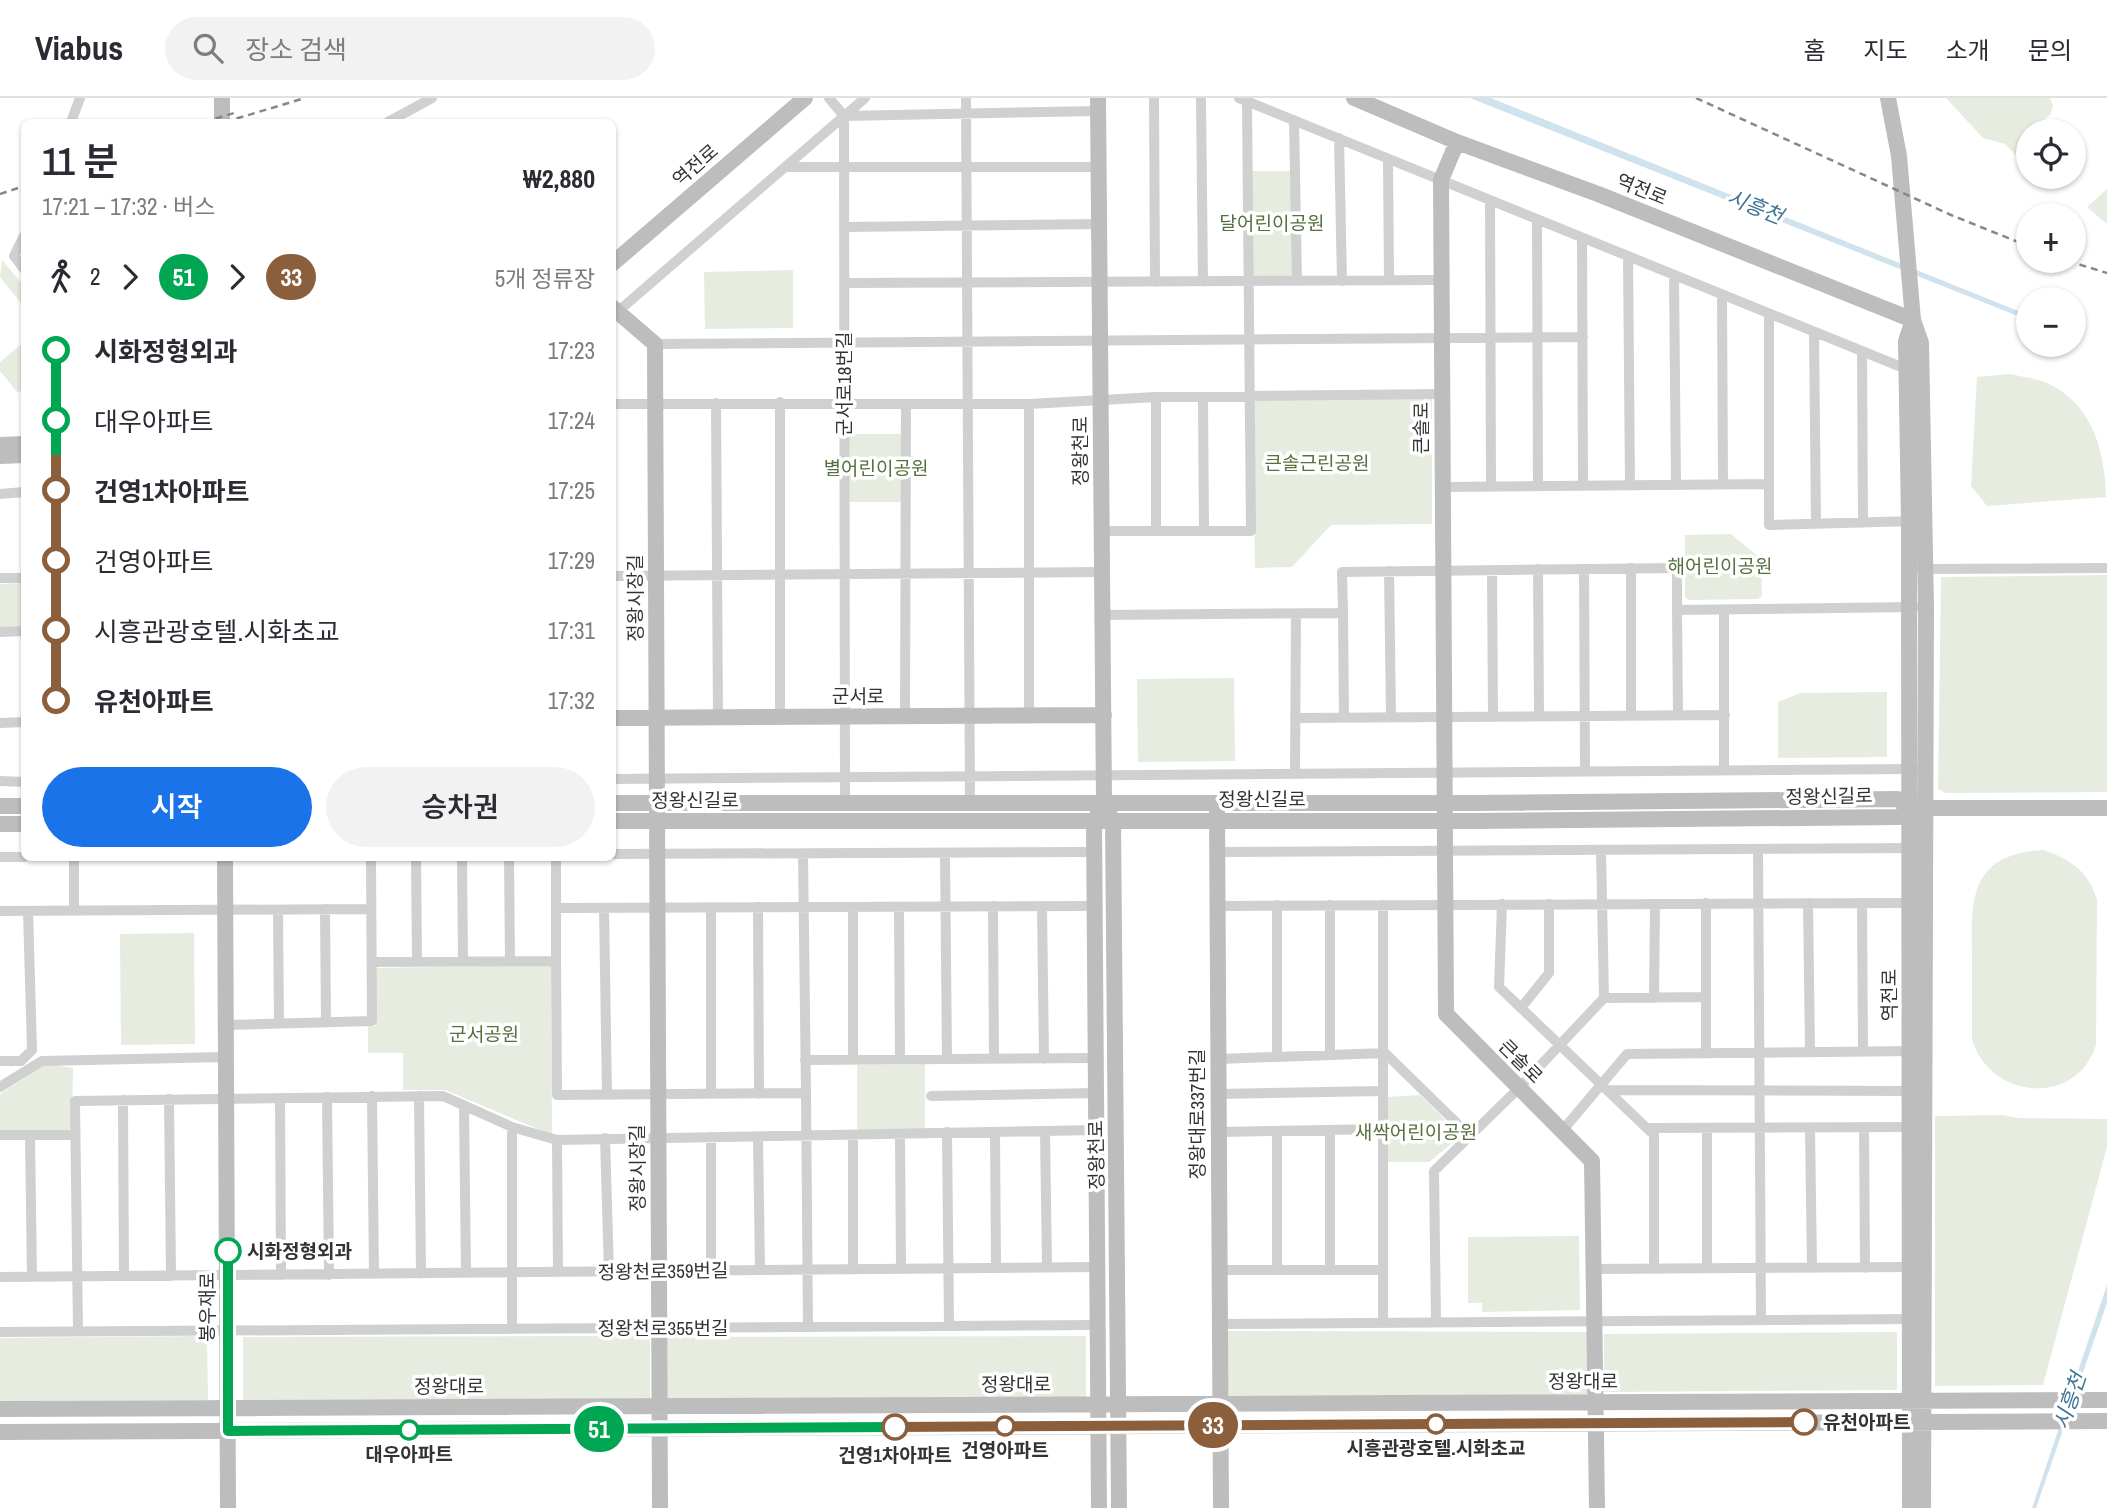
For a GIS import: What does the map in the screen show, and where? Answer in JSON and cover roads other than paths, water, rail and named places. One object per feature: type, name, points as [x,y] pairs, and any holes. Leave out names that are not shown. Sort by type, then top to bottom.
[{"type":"street","points":[[72,119],[80,98]]},
{"type":"street","points":[[222,98],[222,119]]},
{"type":"street","points":[[394,119],[432,98]]},
{"type":"street","name":"역전로","points":[[616,252],[793,98]]},
{"type":"street","name":"역전로","points":[[616,261],[805,98]]},
{"type":"street","points":[[829,98],[844,116]]},
{"type":"street","points":[[616,309],[865,98]]},
{"type":"street","points":[[966,98],[970,803]]},
{"type":"street","points":[[1154,98],[1155,282]]},
{"type":"street","points":[[1202,98],[1202,282]]},
{"type":"street","name":"역전로","points":[[1354,98],[1457,142],[1912,312],[1906,341],[1914,372],[1917,521],[1918,1422]]},
{"type":"street","points":[[1888,98],[1899,156],[1912,312]]},
{"type":"street","points":[[1102,531],[1251,531],[1249,281],[1243,100],[1914,372]]},
{"type":"street","points":[[844,116],[966,113],[1098,104]]},
{"type":"street","name":"정왕천로","points":[[1098,104],[1104,803],[1113,821],[1119,1508]]},
{"type":"street","name":"군서로18번길","points":[[844,116],[845,803]]},
{"type":"street","points":[[1294,120],[1297,281]]},
{"type":"street","points":[[1339,138],[1342,281]]},
{"type":"street","name":"큰솔로","points":[[1457,142],[1441,180],[1446,1014],[1592,1161],[1597,1508]]},
{"type":"street","points":[[1388,159],[1389,281]]},
{"type":"street","points":[[785,167],[1099,167]]},
{"type":"street","points":[[1490,200],[1492,487]]},
{"type":"street","points":[[1537,219],[1538,486]]},
{"type":"street","points":[[844,227],[1099,224]]},
{"type":"street","points":[[1582,237],[1584,486]]},
{"type":"street","points":[[21,242],[14,256],[21,266]]},
{"type":"street","points":[[1629,256],[1630,485]]},
{"type":"street","points":[[1674,275],[1676,485]]},
{"type":"street","points":[[844,284],[1441,280]]},
{"type":"street","points":[[1722,294],[1723,484]]},
{"type":"street","points":[[616,313],[655,344],[1583,337]]},
{"type":"street","points":[[1769,314],[1769,525],[1917,521]]},
{"type":"street","points":[[1814,332],[1816,524]]},
{"type":"street","name":"정왕시장길","points":[[655,344],[660,1508]]},
{"type":"street","points":[[1862,351],[1863,523]]},
{"type":"street","points":[[616,404],[1029,404],[1156,397],[1442,394]]},
{"type":"street","points":[[1156,397],[1156,531]]},
{"type":"street","points":[[1203,397],[1204,531]]},
{"type":"street","points":[[779,717],[780,402]]},
{"type":"street","points":[[716,403],[718,718]]},
{"type":"street","points":[[905,716],[906,404]]},
{"type":"street","points":[[1029,404],[1029,715]]},
{"type":"street","points":[[0,445],[21,444]]},
{"type":"street","points":[[0,456],[21,455]]},
{"type":"street","points":[[1443,487],[1769,484]]},
{"type":"street","points":[[0,494],[21,492]]},
{"type":"street","points":[[1630,568],[1631,715]]},
{"type":"street","points":[[1344,718],[1342,572],[1630,568],[1677,568],[1678,715]]},
{"type":"street","points":[[1917,569],[2107,568]]},
{"type":"street","points":[[1538,569],[1539,716]]},
{"type":"street","points":[[1584,569],[1586,771]]},
{"type":"street","points":[[1492,570],[1493,717]]},
{"type":"street","points":[[1389,571],[1391,717]]},
{"type":"street","points":[[616,576],[1102,572]]},
{"type":"street","points":[[0,578],[21,578]]},
{"type":"street","points":[[1677,610],[1917,607]]},
{"type":"street","points":[[1724,610],[1724,771]]},
{"type":"street","points":[[1103,615],[1343,613]]},
{"type":"street","points":[[1295,772],[1296,614]]},
{"type":"street","points":[[0,632],[21,631]]},
{"type":"street","name":"군서로","points":[[616,718],[1104,715]]},
{"type":"street","points":[[1295,718],[1725,715]]},
{"type":"street","points":[[0,723],[21,722]]},
{"type":"street","points":[[616,779],[1917,769]]},
{"type":"street","points":[[0,781],[21,782]]},
{"type":"street","name":"정왕신길로","points":[[616,803],[1445,803],[1898,799],[1917,808],[2107,808]]},
{"type":"street","name":"정왕대로337번길","points":[[1217,802],[1221,1508]]},
{"type":"street","name":"정왕천로","points":[[1099,1508],[1094,821],[1104,803]]},
{"type":"street","points":[[0,806],[21,806]]},
{"type":"street","name":"정왕신길로","points":[[616,821],[1899,817],[1917,808]]},
{"type":"street","points":[[0,824],[21,824]]},
{"type":"street","points":[[1217,852],[1917,848]]},
{"type":"street","points":[[1758,849],[1761,1320]]},
{"type":"street","points":[[1436,1322],[1434,1171],[1519,1088],[1604,998],[1601,850]]},
{"type":"street","points":[[616,854],[1095,852]]},
{"type":"street","points":[[803,853],[808,1327]]},
{"type":"street","points":[[945,853],[947,1059]]},
{"type":"street","points":[[0,857],[21,857]]},
{"type":"street","points":[[74,861],[74,910]]},
{"type":"street","name":"봉우재로","points":[[225,861],[228,1508]]},
{"type":"street","points":[[226,1025],[372,1021],[371,861]]},
{"type":"street","points":[[416,861],[417,962]]},
{"type":"street","points":[[462,861],[463,961]]},
{"type":"street","points":[[509,861],[510,961]]},
{"type":"street","points":[[556,861],[557,1095],[806,1093]]},
{"type":"street","points":[[1217,905],[1917,902]]},
{"type":"street","points":[[1706,903],[1706,1053]]},
{"type":"street","points":[[1808,903],[1810,1052]]},
{"type":"street","points":[[1862,903],[1863,1052]]},
{"type":"street","points":[[1502,904],[1499,987],[1654,1135],[1654,1268]]},
{"type":"street","points":[[1521,1008],[1549,973],[1549,904]]},
{"type":"street","points":[[1654,998],[1655,904]]},
{"type":"street","points":[[1277,1057],[1278,905]]},
{"type":"street","points":[[1330,905],[1330,1055]]},
{"type":"street","points":[[1383,905],[1383,1323]]},
{"type":"street","points":[[993,906],[994,1059]]},
{"type":"street","points":[[1042,906],[1044,1059]]},
{"type":"street","points":[[556,908],[1095,906]]},
{"type":"street","points":[[853,907],[853,1060]]},
{"type":"street","points":[[899,907],[900,1059]]},
{"type":"street","points":[[604,908],[607,1095]]},
{"type":"street","points":[[711,1094],[712,908]]},
{"type":"street","points":[[758,908],[759,1094]]},
{"type":"street","points":[[325,909],[326,1023]]},
{"type":"street","points":[[0,911],[371,909]]},
{"type":"street","points":[[278,910],[279,1024]]},
{"type":"street","points":[[0,1061],[21,1061],[32,1050],[28,911]]},
{"type":"street","points":[[372,962],[556,961]]},
{"type":"street","points":[[1604,998],[1706,997]]},
{"type":"street","points":[[1562,1131],[1604,1087],[1627,1054],[1917,1051]]},
{"type":"street","points":[[1218,1059],[1385,1052],[1468,1135]]},
{"type":"street","points":[[0,1087],[42,1061],[226,1057]]},
{"type":"street","points":[[805,1060],[1096,1058]]},
{"type":"street","points":[[1604,1087],[1917,1091]]},
{"type":"street","points":[[1218,1094],[1381,1091]]},
{"type":"street","name":"정왕천로","points":[[931,1096],[1097,1093]]},
{"type":"street","points":[[372,1096],[373,1274]]},
{"type":"street","points":[[419,1096],[421,1274]]},
{"type":"street","points":[[78,1331],[75,1101],[443,1096],[464,1108],[512,1127],[556,1140],[1097,1130]]},
{"type":"street","points":[[327,1097],[329,1275]]},
{"type":"street","points":[[280,1098],[281,1275]]},
{"type":"street","points":[[169,1099],[171,1276]]},
{"type":"street","points":[[123,1100],[124,1276]]},
{"type":"street","points":[[464,1108],[466,1273]]},
{"type":"street","points":[[512,1127],[512,1329]]},
{"type":"street","points":[[1864,1127],[1865,1268]]},
{"type":"street","points":[[1647,1128],[1917,1127]]},
{"type":"street","points":[[1707,1128],[1707,1268]]},
{"type":"street","points":[[1810,1128],[1812,1268]]},
{"type":"street","points":[[1219,1132],[1381,1129]]},
{"type":"street","points":[[1330,1130],[1330,1270]]},
{"type":"street","points":[[1045,1131],[1047,1267]]},
{"type":"street","points":[[1277,1131],[1277,1270]]},
{"type":"street","points":[[947,1132],[949,1326]]},
{"type":"street","points":[[995,1132],[996,1268]]},
{"type":"street","points":[[0,1135],[75,1135]]},
{"type":"street","points":[[900,1135],[901,1269]]},
{"type":"street","points":[[30,1136],[32,1277]]},
{"type":"street","points":[[853,1136],[853,1269]]},
{"type":"street","points":[[711,1137],[711,1271]]},
{"type":"street","points":[[758,1137],[760,1270]]},
{"type":"street","points":[[605,1138],[609,1272]]},
{"type":"street","points":[[556,1140],[558,1272]]},
{"type":"street","name":"정왕천로359번길","points":[[0,1277],[1098,1266]]},
{"type":"street","points":[[1594,1269],[1918,1267]]},
{"type":"street","points":[[1219,1270],[1383,1270]]},
{"type":"street","points":[[1220,1324],[1918,1319]]},
{"type":"street","name":"정왕천로355번길","points":[[0,1332],[1098,1325]]},
{"type":"street","name":"정왕대로","points":[[0,1409],[2103,1400]]},
{"type":"street","points":[[0,1432],[2101,1421]]},
{"type":"street","points":[[1910,1508],[1918,1422]]},
{"type":"street","points":[[1918,1422],[1923,1508]]},
{"type":"water","name":"시흥천","points":[[1470,98],[1491,98],[2016,310],[2016,315]]},
{"type":"water","name":"시흥천","points":[[2107,1285],[2107,1303],[2036,1508],[2032,1508]]},
{"type":"railway","points":[[235,119],[305,98]]},
{"type":"railway","points":[[1696,98],[1951,215],[2016,241]]},
{"type":"railway","points":[[214,119],[234,113]]},
{"type":"railway","points":[[0,194],[21,187]]},
{"type":"railway","points":[[2086,267],[2107,273]]},
{"type":"place","name":"시화정형외과","points":[[228,1251]]},
{"type":"place","name":"유천아파트","points":[[1804,1422]]},
{"type":"place","name":"시흥관광호텔.시화초교","points":[[1436,1424]]},
{"type":"place","name":"건영아파트","points":[[1005,1426]]},
{"type":"place","name":"건영1차아파트","points":[[895,1427]]},
{"type":"place","name":"대우아파트","points":[[409,1430]]},
{"type":"park label","name":"달어린이공원","points":[[1272,223]]},
{"type":"park label","name":"큰솔근린공원","points":[[1317,463]]},
{"type":"park label","name":"별어린이공원","points":[[876,468]]},
{"type":"park label","name":"해어린이공원","points":[[1720,566]]},
{"type":"park label","name":"군서공원","points":[[484,1034]]},
{"type":"park label","name":"새싹어린이공원","points":[[1416,1132]]}]
